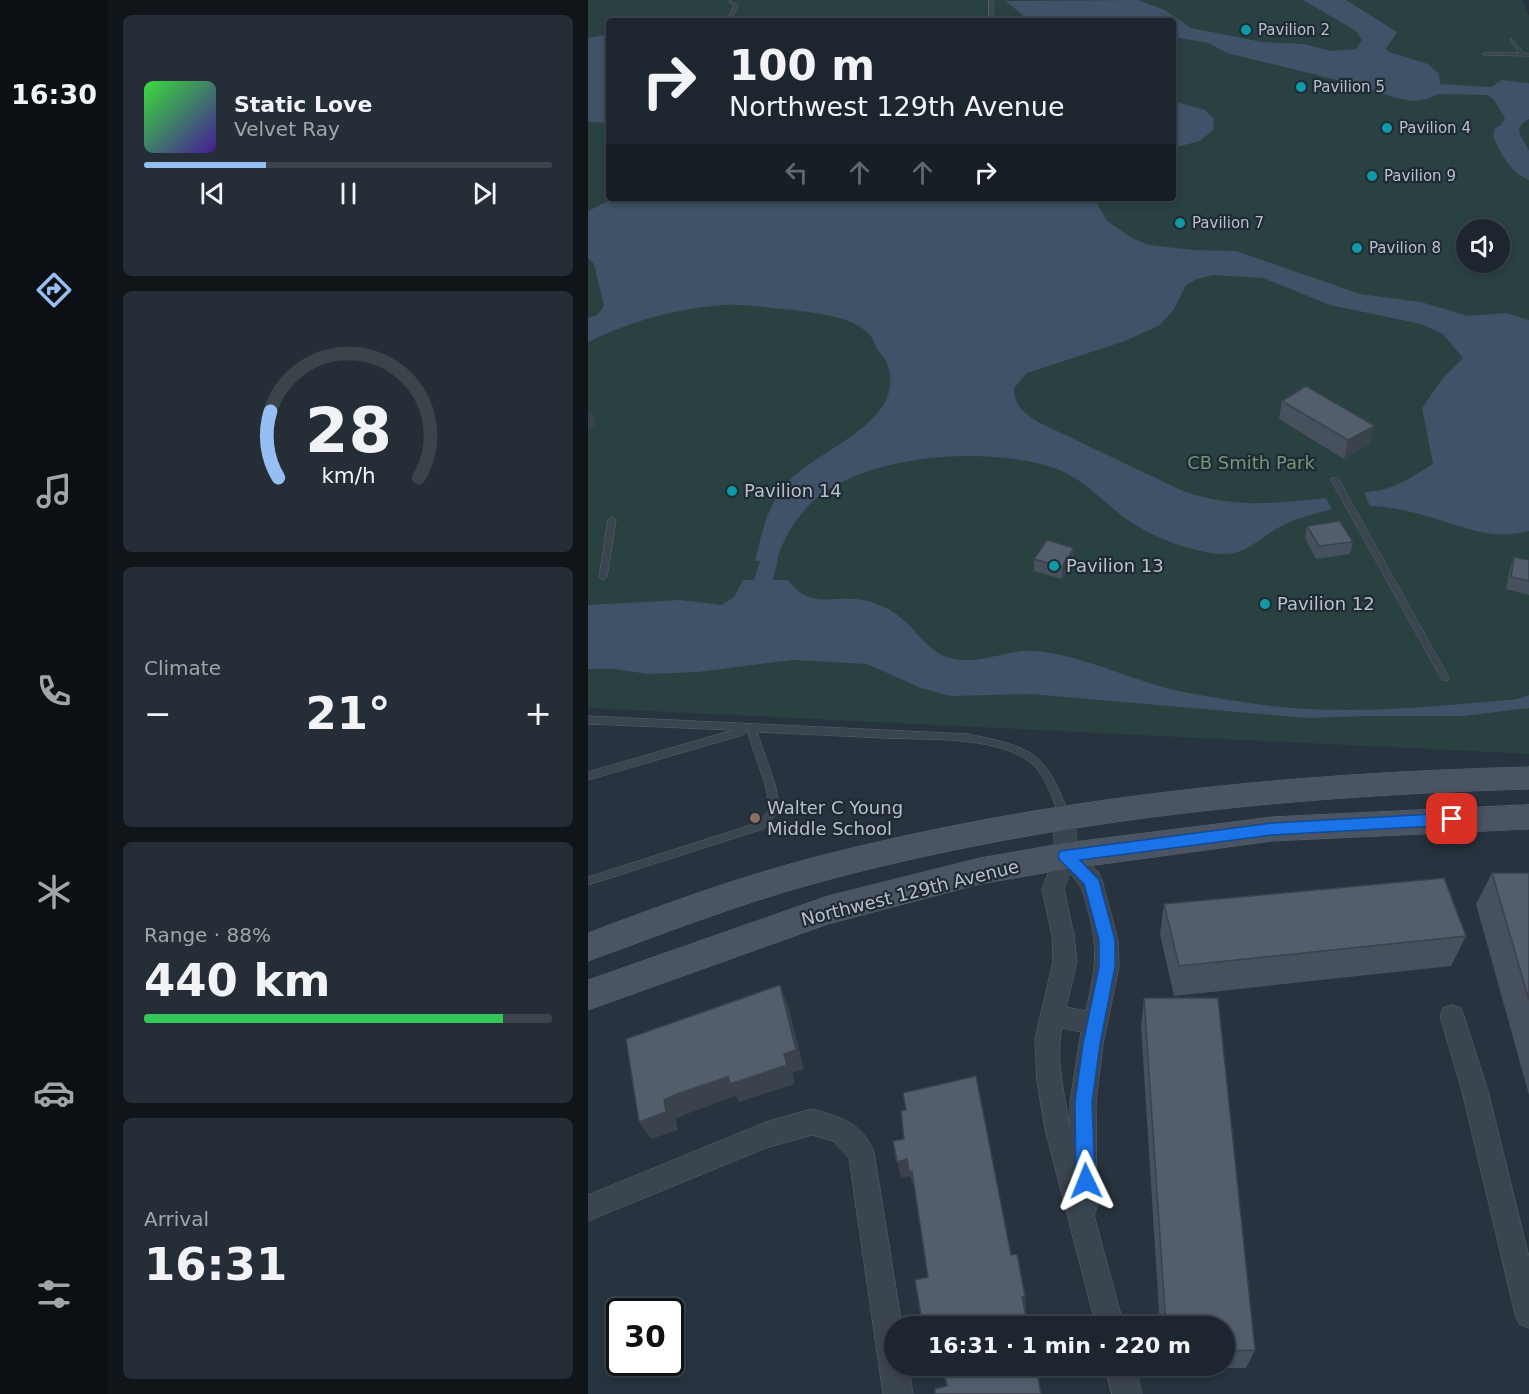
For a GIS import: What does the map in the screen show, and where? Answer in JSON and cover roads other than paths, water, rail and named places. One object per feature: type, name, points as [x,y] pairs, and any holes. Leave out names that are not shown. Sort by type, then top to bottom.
[{"type":"street","points":[[588,947],[651,923],[812,872],[971,834],[1064,816],[1308,788],[1456,779],[1529,778]]},
{"type":"street","points":[[1064,816],[1066,856],[1053,889],[1063,935],[1065,962],[1047,1039],[1050,1082],[1058,1129],[1107,1316]]},
{"type":"street","name":"Northwest 129th Avenue","points":[[588,995],[828,910],[980,871],[1066,856],[1272,829],[1375,822],[1529,817]]},
{"type":"street","points":[[1066,856],[1091,880],[1107,940],[1107,967],[1095,1024],[1083,1102],[1086,1181],[1083,1224]]},
{"type":"street","points":[[1051,1015],[1095,1024]]},
{"type":"street","points":[[1452,1016],[1475,1091],[1529,1314]]},
{"type":"street","points":[[588,1208],[766,1135],[812,1122],[841,1130],[861,1152],[896,1393]]},
{"type":"street","points":[[1123,1376],[1127,1394]]},
{"type":"lane","points":[[991,0],[991,18]]},
{"type":"lane","points":[[730,18],[736,6],[731,2]]},
{"type":"lane","points":[[1512,40],[1527,57]]},
{"type":"lane","points":[[1486,56],[1527,57]]},
{"type":"lane","points":[[1335,480],[1445,678]]},
{"type":"lane","points":[[603,577],[612,520]]},
{"type":"lane","points":[[588,720],[968,738],[1010,746],[1043,768],[1055,788],[1064,816]]},
{"type":"lane","points":[[588,776],[751,728]]},
{"type":"lane","points":[[588,881],[760,826],[775,810],[770,784],[751,728]]},
{"type":"water","points":[[1138,0],[1165,10],[1191,28],[1262,42],[1304,44],[1331,51],[1356,49],[1362,40],[1356,31],[1303,0],[1346,0],[1397,32],[1386,49],[1389,52],[1428,64],[1439,74],[1440,84],[1491,87],[1502,80],[1529,83],[1529,119],[1523,123],[1519,131],[1529,151],[1529,180],[1517,173],[1499,149],[1493,136],[1495,128],[1501,125],[1505,118],[1494,100],[1487,95],[1438,94],[1427,99],[1413,101],[1396,98],[1361,86],[1227,53],[1209,43],[1176,38],[1176,18],[1020,18],[1023,15],[1005,1]]},
{"type":"water","points":[[606,35],[606,123],[588,122],[588,38]]},
{"type":"water","points":[[1176,102],[1205,110],[1214,119],[1213,130],[1200,141],[1176,147]]},
{"type":"water","points":[[609,201],[1096,201],[1107,221],[1132,238],[1149,245],[1194,250],[1236,251],[1360,294],[1421,302],[1468,316],[1506,313],[1529,320],[1529,531],[1516,534],[1491,534],[1408,511],[1370,506],[1364,492],[1392,487],[1433,464],[1422,408],[1443,378],[1463,358],[1443,334],[1421,324],[1330,305],[1263,278],[1214,275],[1197,279],[1186,285],[1174,309],[1160,325],[1125,341],[1027,373],[1014,388],[1018,405],[1040,423],[1183,491],[1202,497],[1254,503],[1326,498],[1332,509],[1289,522],[1239,552],[1211,553],[1173,543],[1137,526],[1081,482],[1057,469],[1001,457],[937,457],[874,469],[823,493],[795,523],[784,540],[777,559],[755,561],[770,509],[788,482],[858,432],[874,417],[886,401],[890,382],[886,361],[870,336],[853,323],[822,314],[749,306],[724,305],[671,313],[636,322],[588,342],[588,318],[597,315],[604,306],[594,264],[588,258],[588,211]]},
{"type":"water","points":[[743,580],[788,580],[796,589],[813,598],[864,600],[873,603],[891,610],[940,654],[961,660],[1035,651],[1073,658],[1169,689],[1233,701],[1294,708],[1361,710],[1413,708],[1517,699],[1529,695],[1529,708],[1464,716],[1306,718],[1031,694],[950,696],[921,688],[867,664],[792,660],[698,672],[649,674],[613,669],[588,669],[588,605],[680,600],[722,605],[734,597]]},
{"type":"waterway","points":[[764,580],[769,560]]},
{"type":"place","name":"Pavilion 2","points":[[1246,30]]},
{"type":"place","name":"Pavilion 5","points":[[1301,87]]},
{"type":"place","name":"Pavilion 4","points":[[1387,128]]},
{"type":"place","name":"Pavilion 9","points":[[1372,176]]},
{"type":"place","name":"Pavilion 7","points":[[1180,223]]},
{"type":"place","name":"Pavilion 8","points":[[1357,248]]},
{"type":"place","name":"Pavilion 14","points":[[732,491]]},
{"type":"place","name":"Pavilion 13","points":[[1054,566]]},
{"type":"place","name":"Pavilion 12","points":[[1265,604]]},
{"type":"place","name":"Walter C Young Middle School","points":[[755,818]]},
{"type":"park label","name":"CB Smith Park","points":[[1251,463]]}]
